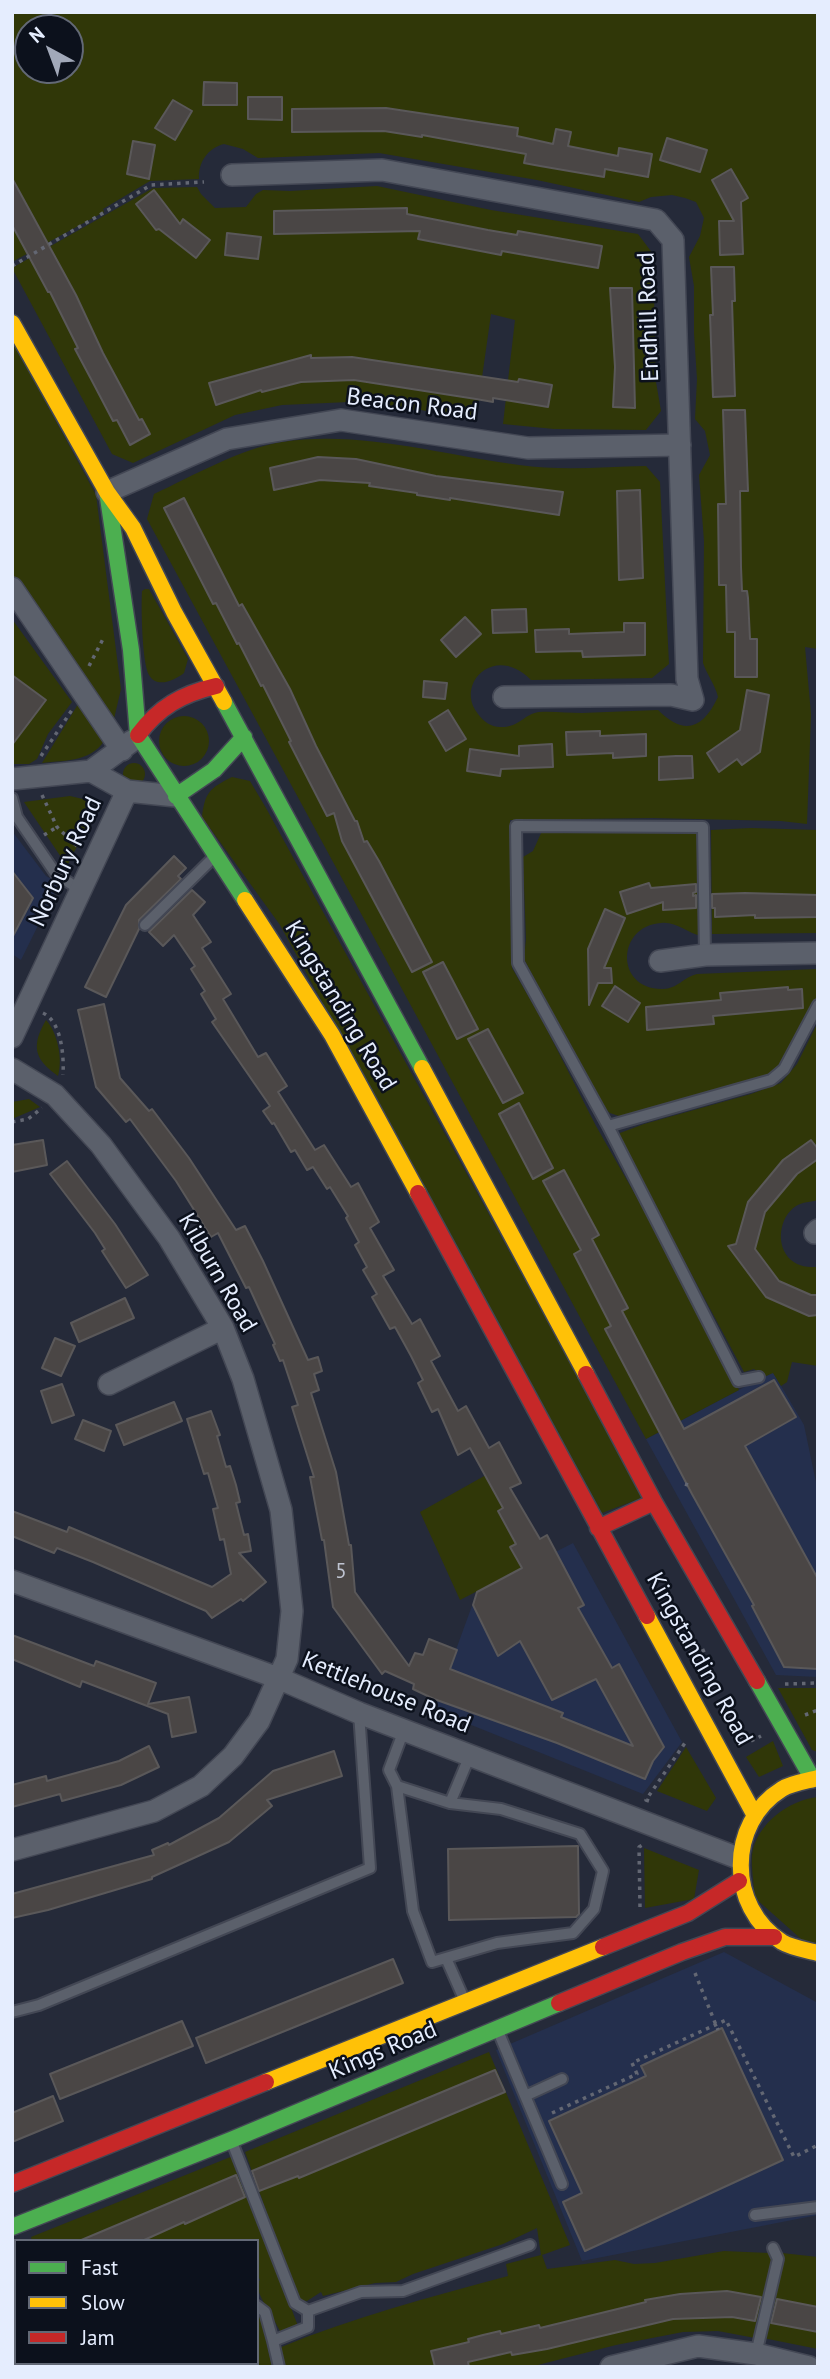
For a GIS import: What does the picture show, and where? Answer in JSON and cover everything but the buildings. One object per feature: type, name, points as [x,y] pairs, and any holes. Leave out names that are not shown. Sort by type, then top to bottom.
[{"type":"main road","name":"Kingstanding Road","points":[[12,323],[107,492],[133,528],[174,612],[244,737],[654,1502],[815,1778]]},
{"type":"main road","name":"Kingstanding Road","points":[[107,492],[131,650],[138,736],[332,1035],[754,1814]]},
{"type":"main road","points":[[138,736],[152,717],[170,702],[216,686]]},
{"type":"main road","points":[[176,796],[198,784],[225,762],[244,737]]},
{"type":"main road","points":[[598,1528],[654,1502]]},
{"type":"main road","points":[[815,1778],[787,1786],[754,1814],[741,1837],[738,1858],[739,1881],[747,1906],[755,1918],[774,1937],[795,1948],[818,1953]]},
{"type":"main road","name":"Kings Road","points":[[12,2184],[688,1913],[739,1881]]},
{"type":"main road","name":"Kings Road","points":[[18,2228],[682,1952],[725,1937],[774,1937]]},
{"type":"street","name":"Endhill Road","points":[[232,175],[382,170],[656,220],[673,240],[687,679],[671,695],[504,697]]},
{"type":"street","name":"Beacon Road","points":[[107,492],[227,439],[341,420],[528,448],[680,445]]},
{"type":"street","points":[[12,588],[121,750]]},
{"type":"street","points":[[25,778],[91,771],[138,736]]},
{"type":"street","points":[[91,771],[127,791]]},
{"type":"street","name":"Norbury Road","points":[[12,1037],[127,791],[176,796]]},
{"type":"street","points":[[660,961],[705,955],[818,953]]},
{"type":"street","name":"Kilburn Road","points":[[12,1069],[55,1095],[101,1145],[154,1217],[223,1328],[243,1379],[281,1510],[292,1611],[287,1658],[253,1729],[233,1756],[201,1786],[154,1811],[12,1850]]},
{"type":"street","points":[[109,1384],[223,1328]]},
{"type":"street","name":"Kettlehouse Road","points":[[12,1581],[278,1678],[359,1713],[738,1858]]},
{"type":"street","points":[[611,2367],[698,2346],[756,2354],[809,2367]]},
{"type":"lane","points":[[12,798],[17,817],[56,874],[82,891]]},
{"type":"lane","points":[[705,955],[704,827],[516,826],[518,963],[608,1126],[738,1381],[759,1377]]},
{"type":"lane","points":[[145,925],[215,856]]},
{"type":"lane","points":[[608,1126],[771,1080],[784,1069],[818,1005]]},
{"type":"lane","points":[[12,2012],[39,2005],[370,1868],[359,1713]]},
{"type":"lane","points":[[397,1786],[450,1803],[501,1809],[580,1834],[603,1871],[594,1909],[573,1933],[497,1943],[432,1962],[413,1911],[397,1786],[389,1770],[404,1730]]},
{"type":"lane","points":[[450,1803],[470,1755]]},
{"type":"lane","points":[[446,1958],[465,2001]]},
{"type":"lane","points":[[497,2028],[562,2184]]},
{"type":"lane","points":[[525,2096],[562,2079]]},
{"type":"lane","points":[[231,2140],[295,2303],[309,2311],[361,2292],[403,2291],[530,2245]]},
{"type":"lane","points":[[755,2216],[818,2207]]},
{"type":"lane","points":[[756,2354],[778,2259],[773,2249]]},
{"type":"lane","points":[[259,2308],[265,2312],[279,2367]]},
{"type":"lane","points":[[273,2341],[308,2327],[309,2311]]},
{"type":"path","points":[[12,266],[151,185],[204,182]]},
{"type":"path","points":[[97,857],[82,850],[57,827],[44,799],[25,778],[81,690],[107,632]]},
{"type":"path","points":[[12,1122],[29,1119],[55,1095],[62,1080],[63,1054],[58,1034],[48,1015],[27,1006]]},
{"type":"path","points":[[673,1666],[732,1636]]},
{"type":"path","points":[[784,1684],[818,1683]]},
{"type":"path","points":[[719,1748],[745,1735],[749,1742],[818,1710]]},
{"type":"path","points":[[638,1933],[635,1923],[640,1920],[639,1847],[647,1842],[659,1805],[646,1800],[690,1737],[695,1747]]},
{"type":"path","points":[[682,1952],[687,1966],[692,1963],[717,2027]]},
{"type":"path","points":[[552,2113],[637,2074],[632,2063],[717,2027],[726,2020],[794,2157],[818,2145]]},
{"type":"shaded area","points":[[12,831],[46,876],[59,883],[21,960],[12,954]]},
{"type":"shaded area","points":[[773,1372],[804,1425],[818,1492],[818,1677],[776,1675],[646,1439]]},
{"type":"shaded area","points":[[573,1543],[682,1742],[643,1794],[434,1710],[477,1592]]},
{"type":"shaded area","points":[[724,1952],[818,2003],[818,2215],[582,2261],[496,2050]]},
{"type":"green space","points":[[12,12],[818,12],[818,649],[805,647],[811,714],[807,824],[652,818],[510,820],[512,968],[596,1126],[656,1231],[739,1390],[646,1439],[147,519],[154,494],[233,457],[282,442],[312,439],[371,441],[550,468],[646,466],[660,482],[669,664],[652,678],[531,680],[504,665],[492,667],[482,672],[475,680],[471,691],[472,702],[482,719],[497,727],[507,727],[534,713],[544,712],[658,710],[684,726],[699,722],[718,697],[703,663],[704,541],[699,475],[710,455],[705,431],[695,419],[697,379],[694,286],[689,257],[700,236],[704,218],[696,202],[672,195],[651,197],[639,202],[537,180],[379,153],[258,158],[243,149],[224,144],[205,157],[200,167],[199,179],[150,181],[103,209],[104,212],[12,262]]},
{"type":"green space","points":[[377,186],[491,210],[638,234],[653,254],[656,382],[661,411],[646,430],[554,429],[503,424],[515,320],[491,314],[476,420],[421,410],[396,410],[349,402],[282,405],[235,415],[133,463],[112,454],[12,268],[153,188],[197,187],[215,208],[246,207],[256,194],[263,190]]},
{"type":"green space","points":[[12,340],[96,495],[121,689],[113,723],[12,576]]},
{"type":"green space","points":[[149,589],[188,659],[184,673],[166,682],[152,679],[147,669],[142,621],[142,591]]},
{"type":"green space","points":[[12,619],[72,702],[48,734],[37,759],[29,764],[12,764]]},
{"type":"green space","points":[[80,701],[107,736],[102,745],[79,758],[42,763]]},
{"type":"green space","points":[[184,716],[202,723],[209,741],[202,759],[184,766],[166,759],[159,741],[166,723]]},
{"type":"green space","points":[[134,763],[142,766],[145,774],[142,782],[134,785],[126,782],[123,774],[126,766]]},
{"type":"green space","points":[[232,777],[250,781],[266,808],[644,1497],[602,1513],[280,925],[202,817],[210,792],[218,784]]},
{"type":"green space","points":[[70,796],[87,800],[94,813],[67,866],[24,802]]},
{"type":"green space","points":[[711,830],[818,830],[818,933],[712,934]]},
{"type":"green space","points":[[542,831],[675,834],[700,832],[701,936],[666,923],[646,927],[629,945],[629,969],[636,980],[647,987],[663,989],[697,974],[818,969],[818,996],[785,1059],[774,1073],[622,1117],[610,1113],[602,1106],[524,959],[526,939],[523,857],[533,851]]},
{"type":"green space","points":[[46,1020],[54,1032],[58,1047],[58,1076],[44,1064],[37,1051],[38,1037]]},
{"type":"green space","points":[[818,1022],[818,1200],[798,1205],[790,1211],[783,1224],[781,1240],[791,1260],[804,1266],[818,1267],[818,1366],[792,1362],[787,1382],[781,1386],[773,1373],[764,1377],[754,1369],[744,1372],[619,1139],[620,1133],[644,1124],[781,1083],[797,1064]]},
{"type":"green space","points":[[29,1099],[40,1107],[12,1119],[12,1102]]},
{"type":"green space","points":[[486,1475],[503,1508],[498,1511],[512,1536],[522,1541],[511,1548],[522,1568],[460,1600],[420,1512]]},
{"type":"green space","points":[[778,1688],[818,1688],[818,1752],[812,1750]]},
{"type":"green space","points":[[773,1741],[783,1766],[759,1777],[746,1757]]},
{"type":"green space","points":[[686,1747],[716,1798],[707,1811],[657,1791]]},
{"type":"green space","points":[[818,1797],[818,1946],[809,1946],[755,1898],[752,1855],[760,1833],[785,1808]]},
{"type":"green space","points":[[644,1848],[699,1870],[694,1899],[645,1908]]},
{"type":"green space","points":[[489,2052],[570,2245],[542,2255],[547,2269],[615,2260],[634,2264],[655,2263],[724,2251],[769,2253],[775,2260],[755,2338],[718,2331],[683,2332],[616,2345],[530,2367],[283,2367],[279,2348],[364,2317],[508,2276],[506,2264],[541,2255],[537,2228],[503,2244],[396,2282],[375,2283],[323,2296],[321,2292],[307,2301],[301,2300],[296,2294],[245,2152]]},
{"type":"green space","points":[[233,2156],[298,2326],[280,2331],[263,2300],[259,2290],[259,2239],[31,2237]]},
{"type":"green space","points":[[14,2245],[14,2365],[38,2365],[34,2367],[12,2367]]},
{"type":"green space","points":[[782,2253],[818,2257],[818,2349],[763,2338]]},
{"type":"green space","points":[[259,2312],[272,2367],[78,2367],[259,2365]]},
{"type":"traffic: fast","points":[[108,498],[131,650],[138,735],[245,900]]},
{"type":"traffic: fast","points":[[224,702],[422,1068]]},
{"type":"traffic: fast","points":[[176,796],[214,770],[244,737]]},
{"type":"traffic: fast","points":[[757,1681],[812,1778]]},
{"type":"traffic: fast","points":[[12,2227],[231,2140],[559,2003]]},
{"type":"traffic: slow","points":[[12,323],[107,492],[133,528],[174,612],[224,702]]},
{"type":"traffic: slow","points":[[245,900],[332,1035],[418,1193]]},
{"type":"traffic: slow","points":[[422,1068],[586,1374]]},
{"type":"traffic: slow","points":[[647,1616],[754,1814]]},
{"type":"traffic: slow","points":[[818,1778],[786,1787],[764,1804],[751,1822],[743,1843],[741,1865],[743,1887],[751,1908],[764,1927],[786,1944],[818,1953]]},
{"type":"traffic: slow","points":[[266,2082],[603,1947]]},
{"type":"traffic: jam","points":[[138,735],[154,717],[172,703],[192,693],[216,686]]},
{"type":"traffic: jam","points":[[418,1193],[647,1616]]},
{"type":"traffic: jam","points":[[586,1374],[654,1502],[757,1681]]},
{"type":"traffic: jam","points":[[598,1528],[654,1502]]},
{"type":"traffic: jam","points":[[603,1947],[688,1913],[739,1881]]},
{"type":"traffic: jam","points":[[559,2003],[725,1937],[774,1937]]},
{"type":"traffic: jam","points":[[12,2184],[266,2082]]}]
